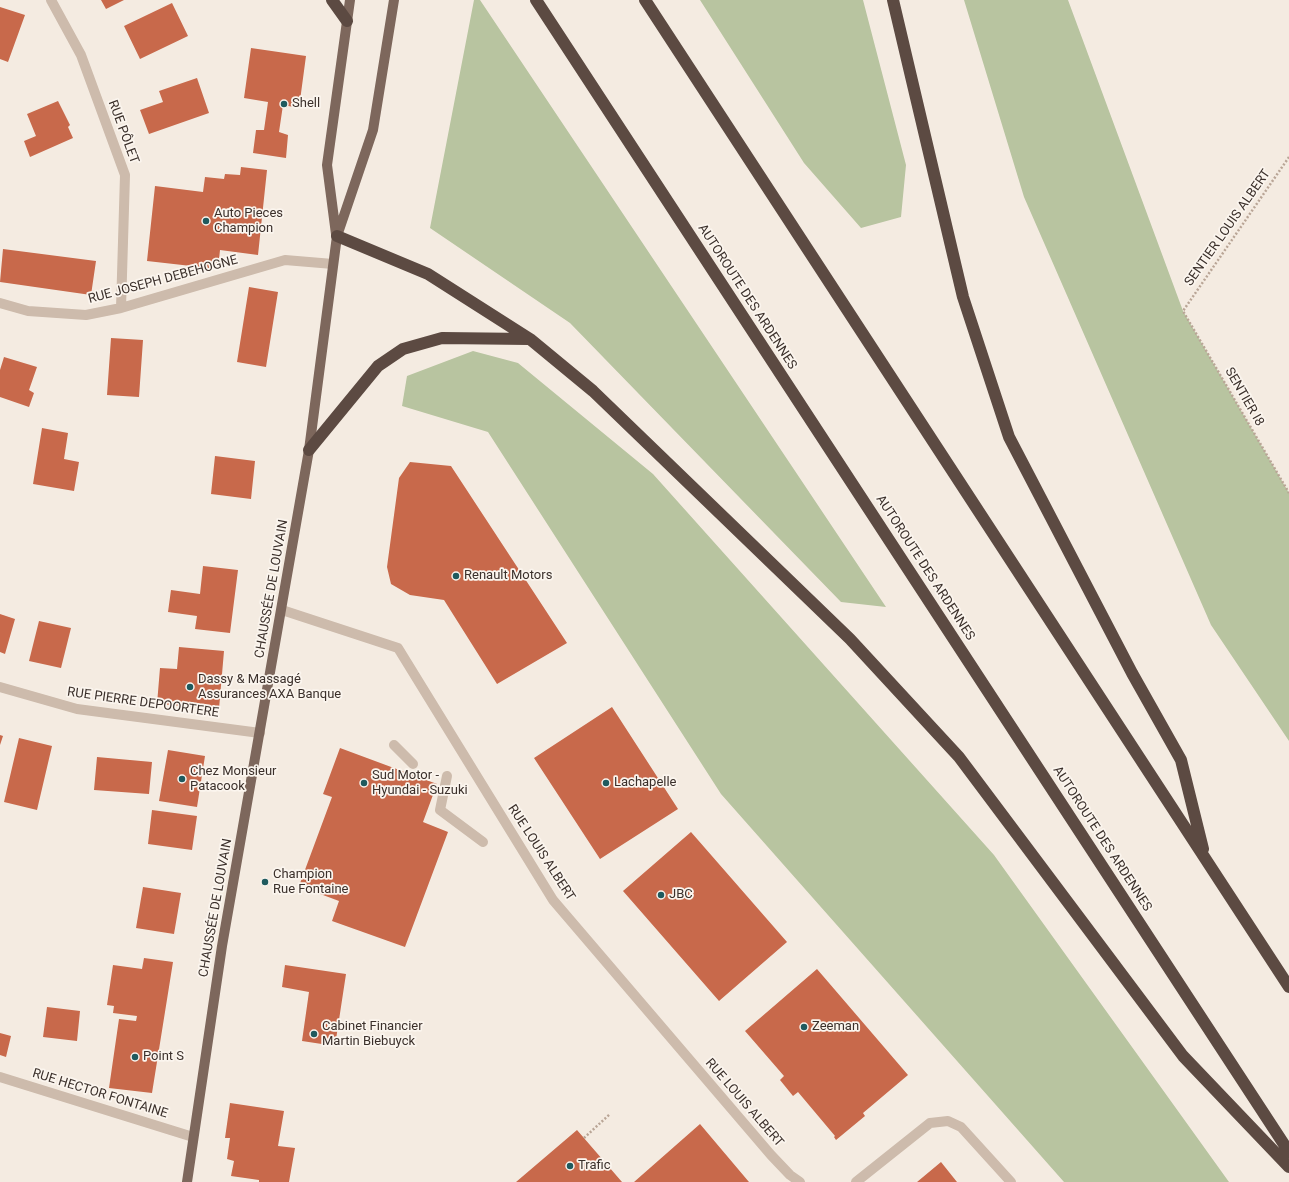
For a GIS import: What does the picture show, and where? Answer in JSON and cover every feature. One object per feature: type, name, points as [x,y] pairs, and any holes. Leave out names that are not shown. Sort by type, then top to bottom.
[{"type":"highway","points":[[332,0],[347,22]]},
{"type":"highway","name":"AUTOROUTE DES ARDENNES","points":[[536,0],[1289,1152]]},
{"type":"highway","points":[[645,0],[1289,987]]},
{"type":"highway","points":[[893,0],[964,297],[1009,437],[1132,673],[1181,760],[1206,858]]},
{"type":"highway","points":[[337,236],[428,274],[530,339],[592,391],[850,639],[954,751],[1183,1056],[1289,1167]]},
{"type":"highway","points":[[309,450],[378,366],[404,349],[442,338],[530,339]]},
{"type":"main road","name":"CHAUSSÉE DE LOUVAIN","points":[[337,236],[327,165],[350,0]]},
{"type":"main road","name":"CHAUSSÉE DE LOUVAIN","points":[[187,1182],[222,946],[309,450],[337,236],[373,130],[394,0]]},
{"type":"street","name":"RUE PÔLET","points":[[51,0],[81,55],[125,176],[120,308]]},
{"type":"street","name":"RUE JOSEPH DEBEHOGNE","points":[[0,303],[28,311],[86,315],[120,308],[285,260],[333,264]]},
{"type":"street","name":"RUE LOUIS ALBERT","points":[[282,610],[398,648],[553,900],[766,1149],[790,1175],[800,1182]]},
{"type":"street","name":"RUE PIERRE DEPOORTERE","points":[[0,687],[76,709],[260,733]]},
{"type":"street","points":[[394,745],[414,764]]},
{"type":"street","points":[[447,776],[440,810],[483,842]]},
{"type":"street","name":"RUE HECTOR FONTAINE","points":[[0,1077],[193,1137]]},
{"type":"street","points":[[856,1182],[930,1124],[948,1121],[961,1127],[1010,1182]]},
{"type":"path","name":"SENTIER LOUIS ALBERT","points":[[1183,311],[1289,157]]},
{"type":"path","name":"SENTIER I8","points":[[1183,311],[1289,493]]},
{"type":"path","points":[[584,1138],[610,1114]]},
{"type":"green space","points":[[474,0],[480,0],[886,607],[841,602],[570,323],[430,228]]},
{"type":"green space","points":[[700,0],[863,0],[906,165],[901,217],[861,228],[804,163]]},
{"type":"green space","points":[[964,0],[1068,0],[1183,311],[1289,493],[1289,741],[1211,625],[1024,197]]},
{"type":"green space","points":[[473,351],[518,363],[653,474],[994,855],[1229,1182],[1064,1182],[721,794],[488,432],[402,406],[407,376]]},
{"type":"building","points":[[101,0],[124,0],[106,9]]},
{"type":"building","points":[[172,3],[188,36],[140,59],[124,26]]},
{"type":"building","points":[[0,7],[25,15],[8,62],[0,59]]},
{"type":"building","name":"Shell","points":[[251,48],[306,56],[299,108],[283,105],[279,132],[288,135],[286,158],[253,153],[256,130],[264,130],[268,102],[244,98]]},
{"type":"building","points":[[197,78],[209,113],[149,134],[140,110],[163,102],[159,91]]},
{"type":"building","points":[[58,101],[70,125],[68,127],[73,138],[30,157],[24,141],[36,136],[27,114]]},
{"type":"building","name":"Auto Pieces Champion","points":[[241,167],[267,170],[258,255],[220,250],[218,269],[147,261],[155,186],[203,192],[205,177],[224,179],[225,174],[240,175]]},
{"type":"building","points":[[3,249],[96,261],[91,295],[0,282]]},
{"type":"building","points":[[249,287],[278,292],[266,367],[237,362]]},
{"type":"building","points":[[111,338],[143,340],[139,397],[107,395]]},
{"type":"building","points":[[4,357],[37,367],[29,390],[34,393],[29,407],[0,397],[0,370]]},
{"type":"building","points":[[42,428],[68,433],[64,459],[79,462],[74,491],[33,484]]},
{"type":"building","points":[[215,456],[255,461],[251,499],[211,494]]},
{"type":"building","name":"Renault Motors","points":[[410,462],[451,466],[567,643],[497,684],[444,600],[410,595],[391,584],[387,567],[399,478]]},
{"type":"building","points":[[203,566],[238,570],[230,633],[195,629],[197,616],[168,612],[171,590],[200,594]]},
{"type":"building","points":[[0,614],[15,619],[5,654],[0,652]]},
{"type":"building","points":[[39,621],[71,628],[61,668],[29,661]]},
{"type":"building","name":"Dassy & Massagé Assurances AXA Banque","points":[[179,647],[224,651],[219,709],[157,704],[160,668],[177,669]]},
{"type":"building","name":"Lachapelle","points":[[612,707],[678,809],[600,859],[534,758]]},
{"type":"building","points":[[0,735],[3,736],[0,745]]},
{"type":"building","points":[[19,738],[52,746],[37,810],[4,802]]},
{"type":"building","points":[[340,748],[437,784],[423,822],[448,832],[405,947],[332,921],[339,901],[299,886],[332,797],[323,794]]},
{"type":"building","name":"Chez Monsieur Patacook","points":[[168,750],[205,756],[197,807],[159,801]]},
{"type":"building","points":[[97,757],[152,762],[149,794],[94,790]]},
{"type":"building","points":[[152,810],[197,816],[192,850],[148,844]]},
{"type":"building","points":[[691,832],[787,942],[719,1001],[623,891]]},
{"type":"building","points":[[143,887],[181,893],[174,934],[136,928]]},
{"type":"building","points":[[144,958],[173,962],[152,1093],[109,1088],[119,1019],[136,1021],[137,1016],[113,1013],[114,1006],[107,1005],[113,965],[142,969]]},
{"type":"building","points":[[285,965],[346,974],[335,1046],[302,1041],[309,992],[282,987]]},
{"type":"building","points":[[817,969],[908,1075],[863,1113],[865,1116],[836,1140],[834,1137],[835,1136],[798,1092],[793,1096],[780,1080],[784,1076],[745,1031]]},
{"type":"building","points":[[47,1007],[80,1011],[77,1041],[43,1037]]},
{"type":"building","points":[[0,1033],[11,1036],[6,1057],[0,1055]]},
{"type":"building","points":[[230,1103],[284,1111],[278,1146],[295,1148],[289,1182],[259,1182],[259,1180],[231,1176],[234,1161],[227,1159],[230,1138],[225,1138]]},
{"type":"building","points":[[700,1124],[749,1182],[634,1182]]},
{"type":"building","points":[[577,1130],[622,1182],[516,1182]]},
{"type":"building","points":[[941,1162],[957,1182],[917,1182]]},
{"type":"place","name":"Shell","points":[[284,104]]},
{"type":"place","name":"Auto Pieces Champion","points":[[206,221]]},
{"type":"place","name":"Renault Motors","points":[[456,576]]},
{"type":"place","name":"Dassy & Massagé Assurances AXA Banque","points":[[190,687]]},
{"type":"place","name":"Chez Monsieur Patacook","points":[[182,779]]},
{"type":"place","name":"Sud Motor - Hyundai - Suzuki","points":[[364,783]]},
{"type":"place","name":"Lachapelle","points":[[606,783]]},
{"type":"place","name":"Champion Rue Fontaine","points":[[265,882]]},
{"type":"place","name":"JBC","points":[[661,895]]},
{"type":"place","name":"Zeeman","points":[[804,1027]]},
{"type":"place","name":"Cabinet Financier Martin Biebuyck","points":[[314,1034]]},
{"type":"place","name":"Point S","points":[[135,1057]]},
{"type":"place","name":"Trafic","points":[[570,1166]]}]
